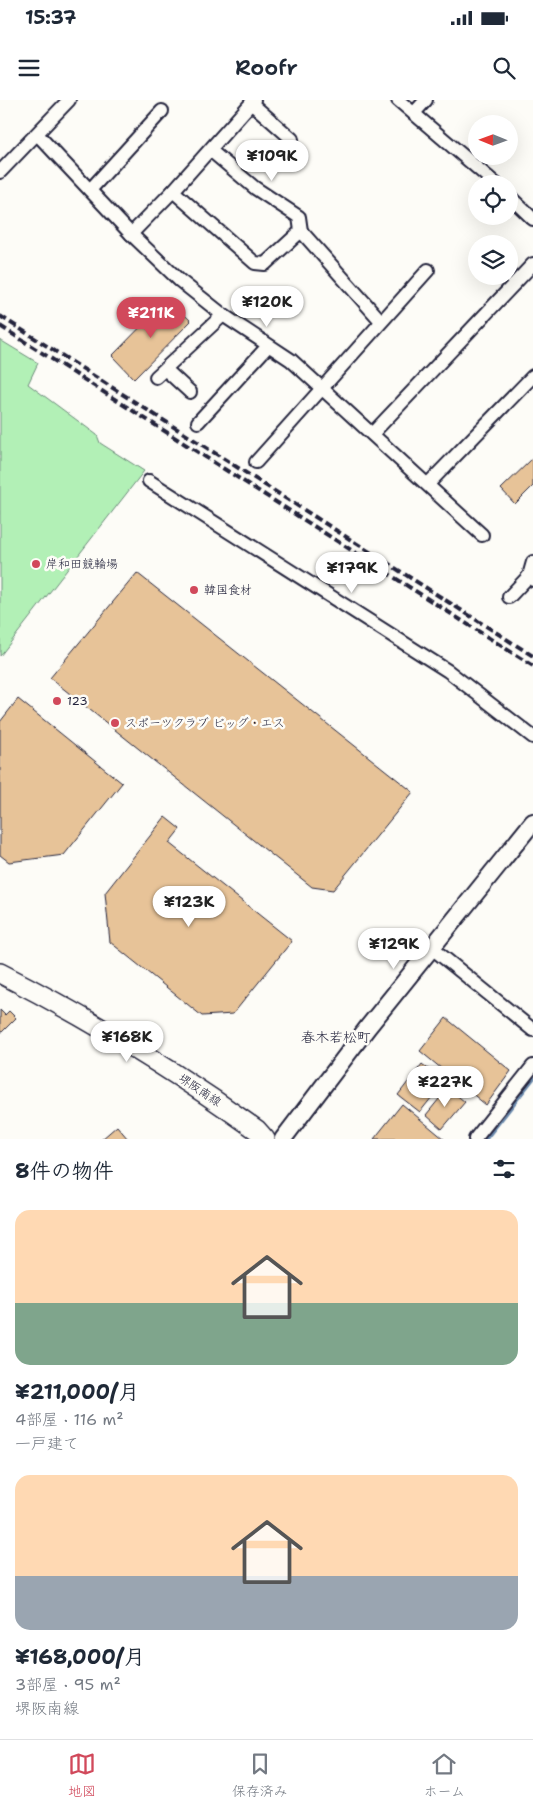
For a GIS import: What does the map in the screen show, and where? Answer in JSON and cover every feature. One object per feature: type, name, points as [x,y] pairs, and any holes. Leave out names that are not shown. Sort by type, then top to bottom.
[{"type":"main road","name":"堺阪南線","points":[[2,978],[119,1038],[176,1073],[257,1130],[265,1139]]},
{"type":"street","points":[[0,172],[69,100]]},
{"type":"street","points":[[398,100],[486,175]]},
{"type":"street","points":[[414,113],[426,100]]},
{"type":"street","points":[[131,234],[252,102],[292,139]]},
{"type":"street","points":[[90,190],[162,112]]},
{"type":"street","points":[[38,134],[131,234],[179,280],[223,315],[291,360],[428,484],[482,536]]},
{"type":"street","points":[[210,150],[255,188],[299,217],[301,231],[381,321]]},
{"type":"street","points":[[173,190],[255,263],[266,264],[301,231]]},
{"type":"street","points":[[518,205],[533,219]]},
{"type":"street","points":[[372,434],[533,264]]},
{"type":"street","points":[[256,462],[428,270]]},
{"type":"street","points":[[190,392],[160,373],[223,315]]},
{"type":"street","points":[[198,422],[268,346]]},
{"type":"street","points":[[428,484],[533,376]]},
{"type":"street","points":[[149,481],[448,671],[533,737]]},
{"type":"street","points":[[509,597],[531,578],[533,562]]},
{"type":"street","points":[[283,1139],[368,1027],[533,822]]},
{"type":"street","points":[[432,948],[533,1030]]},
{"type":"street","points":[[475,1139],[533,1066]]},
{"type":"green space","name":"岸和田競輪場","points":[[0,340],[38,363],[28,384],[97,435],[100,443],[144,471],[0,656]]},
{"type":"building","points":[[168,299],[191,321],[134,379],[112,356]]},
{"type":"building","points":[[533,458],[533,486],[515,504],[501,489]]},
{"type":"building","points":[[137,573],[413,792],[333,890],[312,887],[50,678]]},
{"type":"building","points":[[18,699],[122,783],[64,855],[9,862],[0,855],[0,722]]},
{"type":"building","points":[[165,817],[180,829],[169,843],[292,941],[233,1014],[202,1016],[110,942],[105,893]]},
{"type":"building","points":[[0,1010],[5,1015],[9,1011],[16,1018],[2,1032],[0,1031]]},
{"type":"building","points":[[446,1018],[511,1071],[486,1105],[420,1051]]},
{"type":"building","points":[[422,1064],[444,1082],[420,1112],[398,1095]]},
{"type":"building","points":[[448,1088],[465,1102],[442,1129],[426,1115]]},
{"type":"building","points":[[402,1104],[444,1139],[374,1139]]},
{"type":"building","points":[[117,1126],[128,1139],[102,1139]]},
{"type":"waterway","points":[[485,1139],[533,1078]]},
{"type":"railway","points":[[0,316],[533,656]]},
{"type":"railway","points":[[0,326],[533,666]]},
{"type":"place","name":"岸和田競輪場","points":[[36,564]]},
{"type":"place","name":"韓国食材","points":[[194,590]]},
{"type":"place","name":"123","points":[[57,701]]},
{"type":"place","name":"スポーツクラブ ビッグ・エス","points":[[115,723]]},
{"type":"district","name":"春木若松町","points":[[336,1037]]}]
